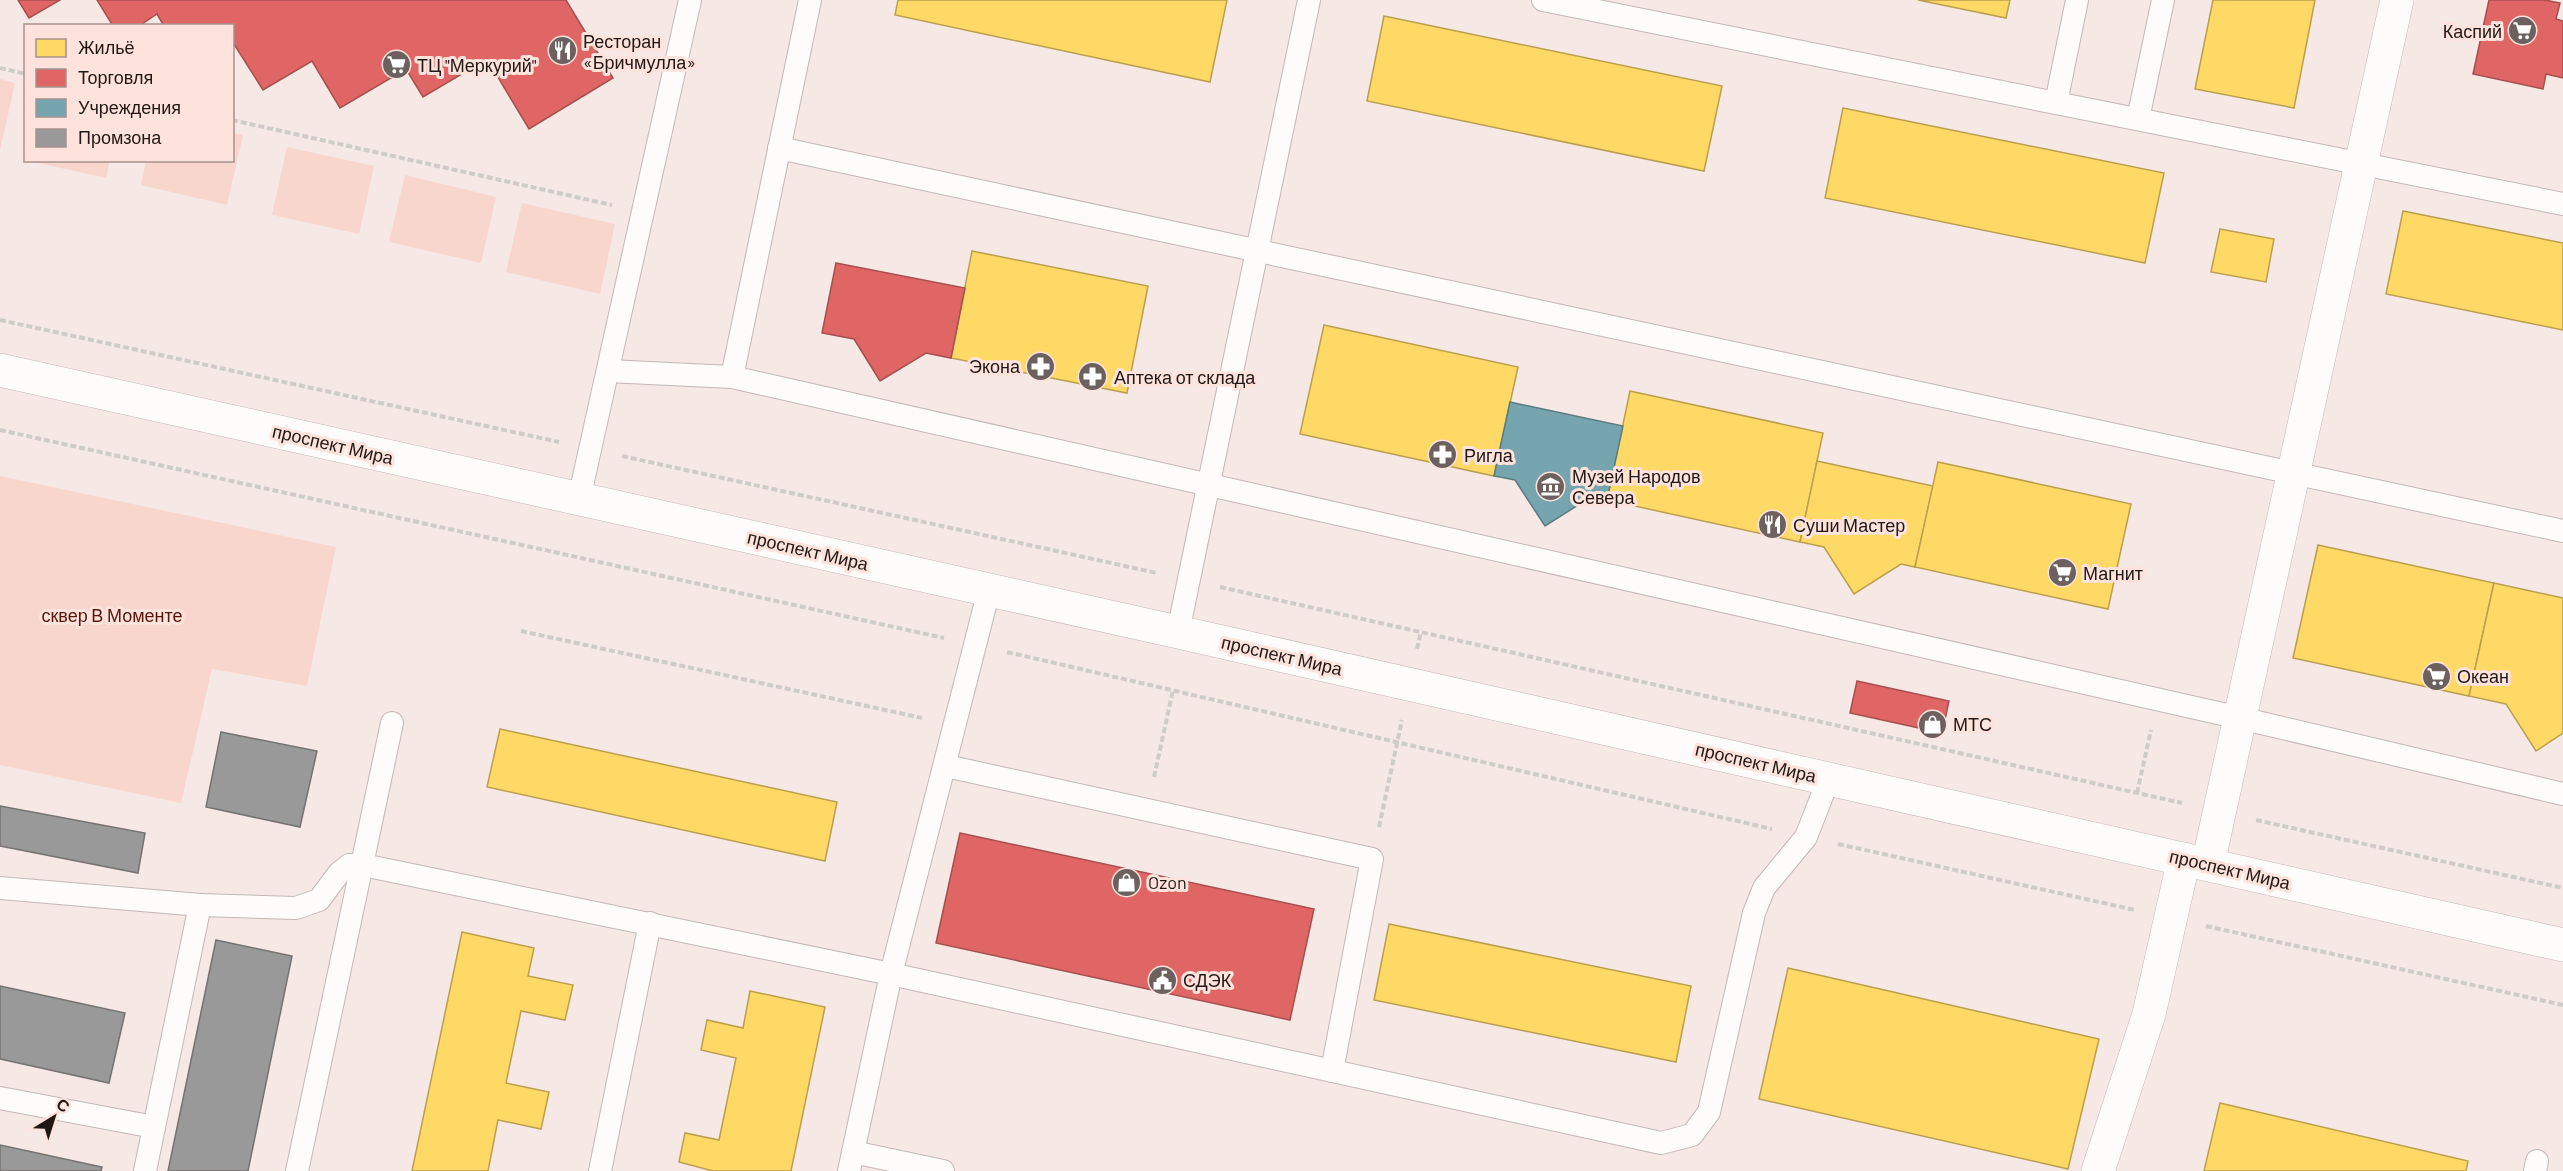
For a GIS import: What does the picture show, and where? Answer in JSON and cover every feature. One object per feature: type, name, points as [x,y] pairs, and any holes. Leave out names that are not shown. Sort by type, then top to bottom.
[{"type":"main road","points":[[2098,1171],[2149,1014],[2171,918],[2196,862],[2240,718],[2397,0]]},
{"type":"main road","name":"проспект Мира","points":[[0,370],[1829,778],[2563,945]]},
{"type":"lane","points":[[579,499],[690,0]]},
{"type":"lane","points":[[732,377],[810,0]]},
{"type":"lane","points":[[1178,632],[1210,487],[1256,249],[1309,0]]},
{"type":"lane","points":[[1543,0],[2563,204]]},
{"type":"lane","points":[[2056,103],[2077,0]]},
{"type":"lane","points":[[2138,119],[2163,0]]},
{"type":"lane","points":[[779,148],[2563,531]]},
{"type":"lane","points":[[608,370],[732,377],[1210,487],[2240,718],[2563,794]]},
{"type":"lane","points":[[943,1171],[851,1161],[891,974],[946,766],[989,590]]},
{"type":"lane","points":[[297,1171],[392,723]]},
{"type":"lane","points":[[946,766],[1372,859],[1332,1071]]},
{"type":"lane","points":[[0,888],[200,905],[296,908],[319,900],[349,865],[363,865],[891,974],[1661,1143],[1692,1135],[1709,1112],[1754,913],[1764,888],[1806,837],[1817,814],[1829,778]]},
{"type":"lane","points":[[145,1171],[200,905]]},
{"type":"lane","points":[[600,1171],[650,923]]},
{"type":"lane","points":[[0,1098],[154,1127]]},
{"type":"path","points":[[0,68],[24,74]]},
{"type":"path","points":[[234,120],[643,212]]},
{"type":"path","points":[[0,320],[1189,580],[1828,723]]},
{"type":"path","points":[[0,430],[975,645],[1806,837],[2563,1005]]},
{"type":"path","points":[[521,631],[956,725]]},
{"type":"path","points":[[1372,859],[1421,632]]},
{"type":"path","points":[[1147,811],[1173,690]]},
{"type":"path","points":[[2138,793],[2152,727]]},
{"type":"green space","points":[[0,79],[15,83],[0,151]]},
{"type":"green space","points":[[234,133],[243,135],[227,205],[141,185],[146,162],[234,162]]},
{"type":"green space","points":[[287,147],[374,166],[359,234],[272,215]]},
{"type":"green space","points":[[34,162],[110,162],[106,178]]},
{"type":"green space","points":[[405,175],[496,197],[481,263],[389,242]]},
{"type":"green space","points":[[522,203],[615,224],[600,294],[506,272]]},
{"type":"green space","name":"сквер В Моменте","points":[[0,476],[336,547],[307,686],[212,669],[181,803],[0,765]]},
{"type":"building: Жильё","points":[[898,0],[1227,0],[1210,82],[895,15]]},
{"type":"building: Жильё","points":[[1918,0],[2010,0],[2006,18]]},
{"type":"building: Жильё","points":[[2213,0],[2315,0],[2294,108],[2195,89]]},
{"type":"building: Жильё","points":[[1384,16],[1722,86],[1704,171],[1367,101]]},
{"type":"building: Жильё","points":[[1843,108],[2164,173],[2145,263],[1825,198]]},
{"type":"building: Жильё","points":[[2403,211],[2563,243],[2563,330],[2386,294]]},
{"type":"building: Жильё","points":[[2220,229],[2274,239],[2266,282],[2211,272]]},
{"type":"building: Жильё","points":[[972,251],[1148,286],[1127,393],[951,358]]},
{"type":"building: Жильё","points":[[1324,325],[1518,367],[1494,476],[1300,434]]},
{"type":"building: Жильё","points":[[1630,391],[1823,433],[1800,542],[1607,500]]},
{"type":"building: Жильё","points":[[1817,461],[1933,486],[1915,567],[1901,564],[1854,594],[1824,547],[1800,542]]},
{"type":"building: Жильё","points":[[1938,462],[2131,504],[2108,609],[1915,567]]},
{"type":"building: Жильё","points":[[2318,545],[2494,583],[2469,696],[2293,658]]},
{"type":"building: Жильё","points":[[2494,583],[2563,598],[2563,733],[2536,751],[2506,704],[2469,696]]},
{"type":"building: Жильё","points":[[500,729],[837,802],[825,861],[487,787]]},
{"type":"building: Жильё","points":[[1389,924],[1691,986],[1676,1062],[1374,1000]]},
{"type":"building: Жильё","points":[[462,932],[534,948],[528,976],[573,985],[565,1020],[521,1011],[506,1083],[549,1092],[541,1129],[498,1120],[488,1171],[412,1171]]},
{"type":"building: Жильё","points":[[1788,968],[2099,1039],[2068,1169],[1759,1099]]},
{"type":"building: Жильё","points":[[750,991],[825,1007],[791,1171],[713,1171],[679,1162],[685,1133],[719,1140],[736,1058],[701,1050],[707,1020],[743,1028]]},
{"type":"building: Жильё","points":[[2220,1103],[2468,1161],[2466,1171],[2204,1171]]},
{"type":"building: Торговля","points":[[18,0],[60,0],[29,18]]},
{"type":"building: Торговля","name":"ТЦ \"Меркурий\"","points":[[97,0],[566,0],[613,78],[529,129],[487,59],[423,97],[406,69],[340,108],[312,61],[263,90],[234,44],[234,24],[163,24],[157,14],[142,24],[112,24]]},
{"type":"building: Торговля","points":[[2489,0],[2545,0],[2560,3],[2556,19],[2563,21],[2563,78],[2546,74],[2543,89],[2473,74]]},
{"type":"building: Торговля","points":[[836,263],[965,288],[951,358],[926,353],[880,381],[854,339],[822,333]]},
{"type":"building: Торговля","points":[[1857,681],[1949,701],[1942,733],[1850,713]]},
{"type":"building: Торговля","points":[[960,833],[1314,909],[1290,1020],[936,943]]},
{"type":"building: Учреждения","points":[[1510,402],[1623,426],[1607,500],[1591,497],[1545,526],[1515,480],[1494,476]]},
{"type":"building: Промзона","points":[[221,732],[317,751],[300,827],[206,807]]},
{"type":"building: Промзона","points":[[0,806],[145,833],[138,873],[0,846]]},
{"type":"building: Промзона","points":[[216,940],[292,956],[248,1171],[168,1171]]},
{"type":"building: Промзона","points":[[0,986],[125,1013],[109,1083],[0,1059]]},
{"type":"building: Промзона","points":[[0,1145],[102,1167],[101,1171],[0,1171]]},
{"type":"place","name":"Каспий","points":[[2523,31]]},
{"type":"place","name":"Ресторан «Бричмулла»","points":[[562,51]]},
{"type":"place","name":"ТЦ \"Меркурий\"","points":[[396,65]]},
{"type":"place","name":"Экона","points":[[1041,366]]},
{"type":"place","name":"Аптека от склада","points":[[1093,377]]},
{"type":"place","name":"Ригла","points":[[1443,455]]},
{"type":"place","name":"Музей Народов Севера","points":[[1551,486]]},
{"type":"place","name":"Суши Мастер","points":[[1772,525]]},
{"type":"place","name":"Магнит","points":[[2062,573]]},
{"type":"place","name":"Океан","points":[[2436,676]]},
{"type":"place","name":"МТС","points":[[1932,724]]},
{"type":"place","name":"Ozon","points":[[1127,882]]},
{"type":"place","name":"СДЭК","points":[[1162,980]]}]
